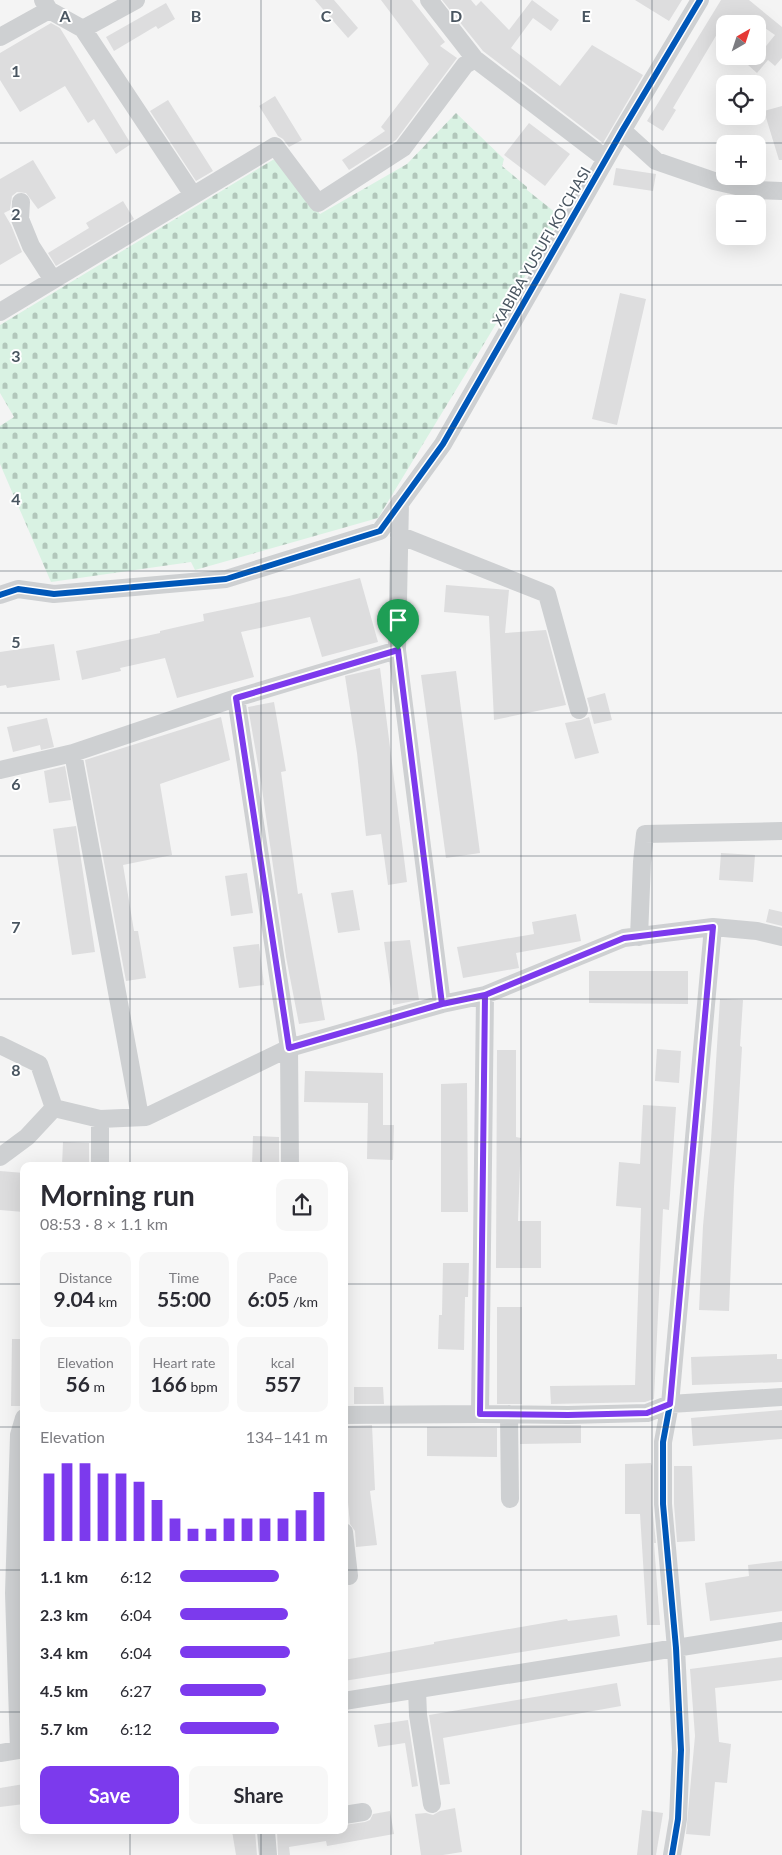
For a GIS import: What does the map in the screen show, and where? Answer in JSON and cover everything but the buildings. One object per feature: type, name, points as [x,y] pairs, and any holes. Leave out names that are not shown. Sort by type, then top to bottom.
[{"type":"street","points":[[83,29],[136,0]]},
{"type":"street","points":[[429,0],[475,59],[606,159]]},
{"type":"street","name":"XABIBA YUSUFI KO'CHASI","points":[[0,595],[18,589],[54,594],[226,579],[380,531],[443,444],[606,159],[700,0]]},
{"type":"street","points":[[0,37],[46,5],[83,29],[193,195]]},
{"type":"street","points":[[0,312],[274,146],[318,202],[403,148],[465,65],[475,59]]},
{"type":"street","points":[[623,132],[656,160],[714,181],[754,190],[782,191]]},
{"type":"street","points":[[21,202],[20,219],[31,246],[53,280]]},
{"type":"street","points":[[400,502],[398,650],[442,1004]]},
{"type":"street","points":[[399,535],[547,594],[579,710]]},
{"type":"street","points":[[0,770],[73,753],[236,698],[398,650]]},
{"type":"street","points":[[236,698],[289,1048],[290,1162]]},
{"type":"street","points":[[73,753],[140,1118]]},
{"type":"street","points":[[639,937],[645,834],[782,831]]},
{"type":"street","points":[[672,1855],[678,1819],[681,1750],[676,1648],[663,1504],[662,1442],[670,1404],[713,927]]},
{"type":"street","points":[[54,1108],[100,1119],[146,1117],[289,1048],[442,1004],[485,995],[624,938],[713,927],[756,931],[782,937]]},
{"type":"street","points":[[480,1414],[485,995]]},
{"type":"street","points":[[0,1045],[39,1064],[54,1108]]},
{"type":"street","points":[[0,1157],[27,1137],[54,1108]]},
{"type":"street","points":[[100,1119],[100,1162]]},
{"type":"street","points":[[348,1415],[647,1413],[670,1404],[782,1397]]},
{"type":"street","points":[[509,1414],[510,1499]]},
{"type":"street","points":[[20,1429],[18,1435],[20,1675]]},
{"type":"street","points":[[348,1567],[349,1576]]},
{"type":"street","points":[[348,1700],[782,1631]]},
{"type":"street","points":[[417,1690],[418,1715],[432,1804]]},
{"type":"street","points":[[0,1753],[20,1750]]},
{"type":"street","points":[[348,1814],[363,1812]]},
{"type":"street","points":[[266,1834],[268,1855]]},
{"type":"green space","points":[[456,113],[504,159],[502,166],[527,187],[527,190],[561,217],[378,518],[195,570],[191,562],[51,582],[0,464],[0,426],[14,417],[0,393],[0,325],[276,158],[320,214],[407,164]]},
{"type":"cycle path","points":[[0,595],[18,589],[54,594],[226,579],[380,531],[443,444],[622,131],[700,0]]},
{"type":"cycle path","points":[[672,1855],[678,1819],[681,1750],[676,1648],[663,1504],[663,1442],[670,1404],[713,927]]},
{"type":"route","points":[[398,650],[236,698],[289,1048],[442,1004],[485,995],[624,938],[713,927],[670,1404],[647,1413],[568,1415],[480,1414],[485,995],[442,1004],[398,650]]}]
